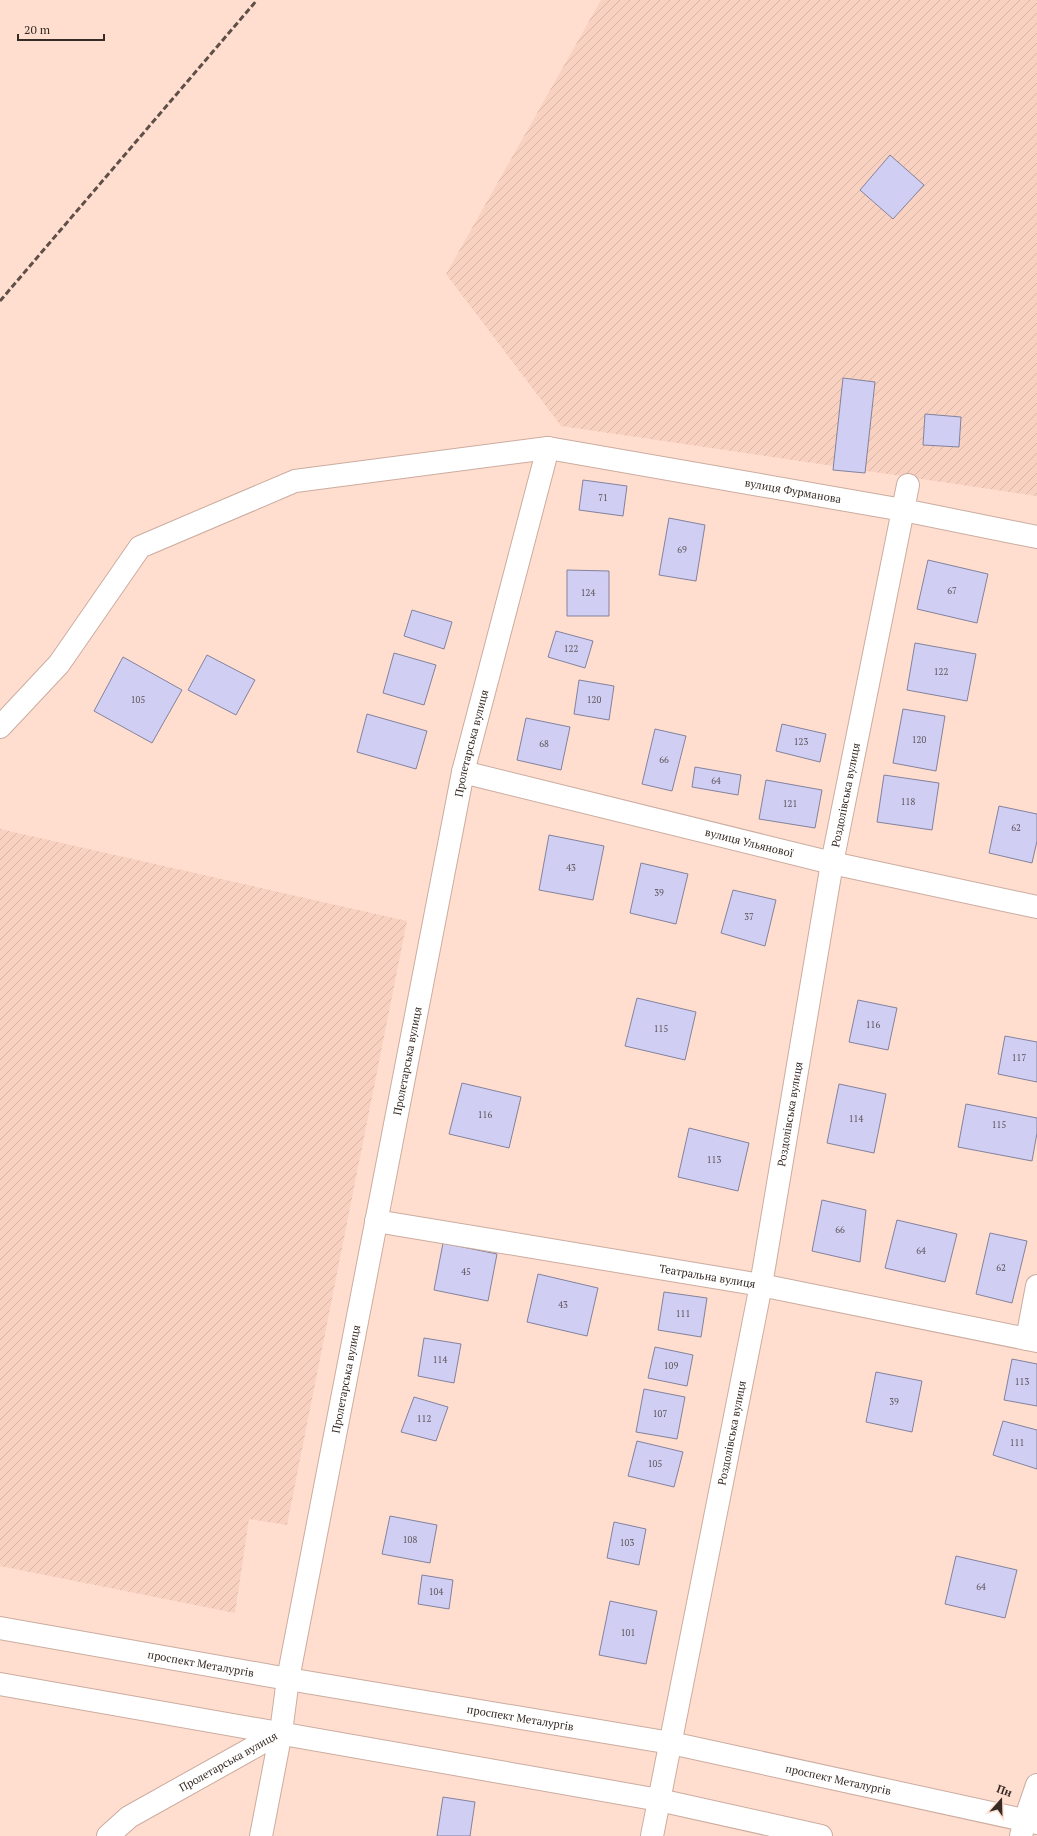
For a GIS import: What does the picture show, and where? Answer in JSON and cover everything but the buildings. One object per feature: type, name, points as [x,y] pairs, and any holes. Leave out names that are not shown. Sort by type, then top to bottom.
[{"type":"street","name":"вулиця Фурманова","points":[[0,727],[59,664],[140,547],[295,481],[548,448],[903,510],[1037,537]]},
{"type":"street","name":"Пролетарська вулиця","points":[[261,1836],[281,1732],[288,1679],[463,772],[548,448]]},
{"type":"street","name":"Роздолівська вулиця","points":[[659,1800],[761,1285],[832,864],[908,484]]},
{"type":"street","name":"вулиця Ульянової","points":[[463,772],[832,864],[1037,907]]},
{"type":"street","name":"Театральна вулиця","points":[[376,1221],[761,1285],[1032,1340]]},
{"type":"street","points":[[1032,1340],[1037,1286]]},
{"type":"street","name":"проспект Металургів","points":[[0,1628],[288,1679],[671,1743],[1028,1826]]},
{"type":"street","points":[[0,1684],[281,1732],[659,1800],[821,1836]]},
{"type":"street","name":"Пролетарська вулиця","points":[[108,1836],[129,1817],[281,1732]]},
{"type":"street","points":[[1028,1826],[1037,1785]]},
{"type":"street","points":[[652,1836],[659,1800]]},
{"type":"shaded area","points":[[601,0],[1037,0],[1037,496],[561,426],[446,274]]},
{"type":"shaded area","points":[[0,829],[407,921],[287,1525],[249,1519],[235,1613],[0,1566]]},
{"type":"railway","points":[[0,301],[257,0]]}]
